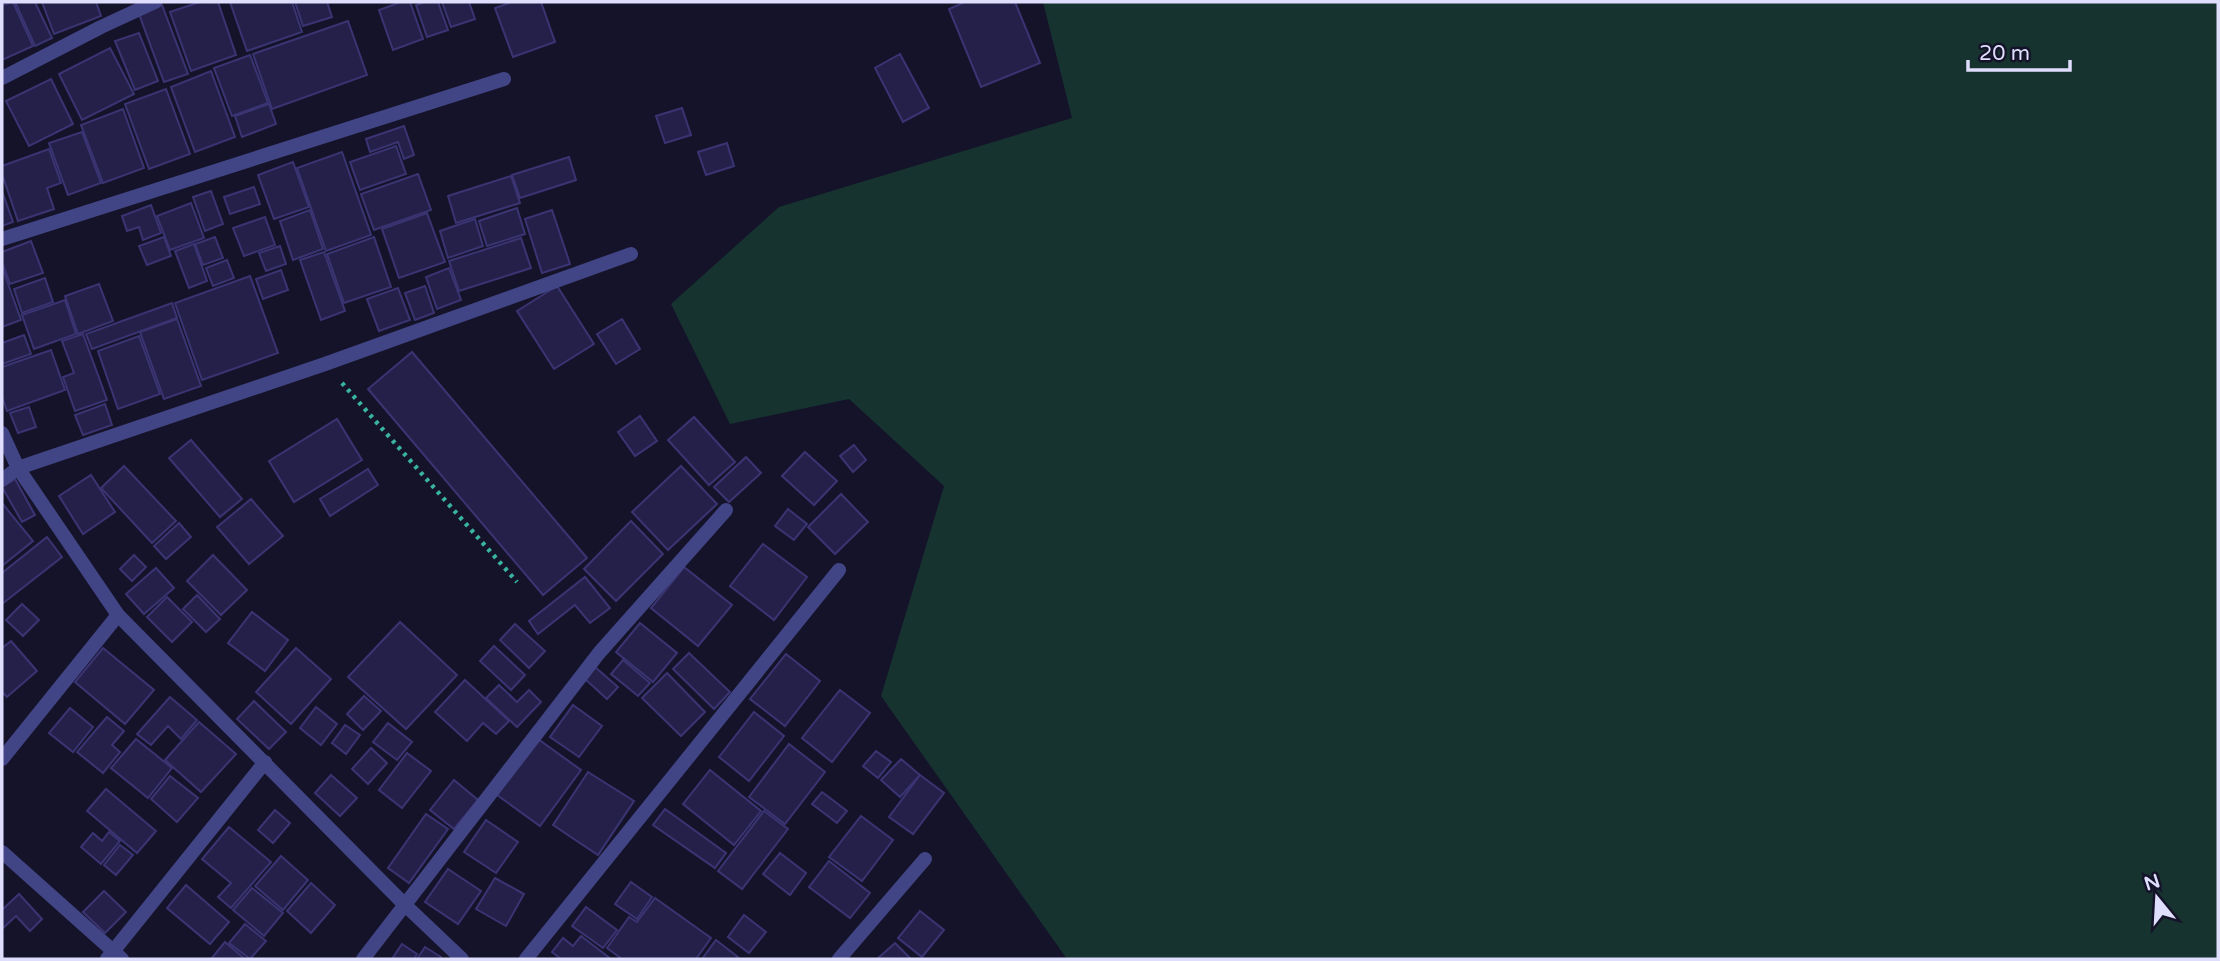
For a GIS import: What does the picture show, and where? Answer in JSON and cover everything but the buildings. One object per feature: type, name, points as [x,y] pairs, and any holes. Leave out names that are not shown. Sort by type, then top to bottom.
[{"type":"street","points":[[2,78],[155,2]]},
{"type":"street","points":[[2,239],[504,79]]},
{"type":"street","points":[[2,480],[18,468],[325,364],[631,254]]},
{"type":"street","points":[[2,433],[18,468],[118,615],[404,904],[462,959]]},
{"type":"street","points":[[363,959],[598,653],[726,510]]},
{"type":"street","points":[[526,959],[839,570]]},
{"type":"street","points":[[2,759],[118,615]]},
{"type":"street","points":[[2,852],[114,957],[265,762]]},
{"type":"street","points":[[839,959],[925,859]]},
{"type":"path","points":[[325,364],[517,582]]},
{"type":"green space","points":[[1043,2],[2218,2],[2218,959],[1067,959],[881,696],[944,486],[849,399],[730,424],[671,304],[779,207],[1072,118]]}]
